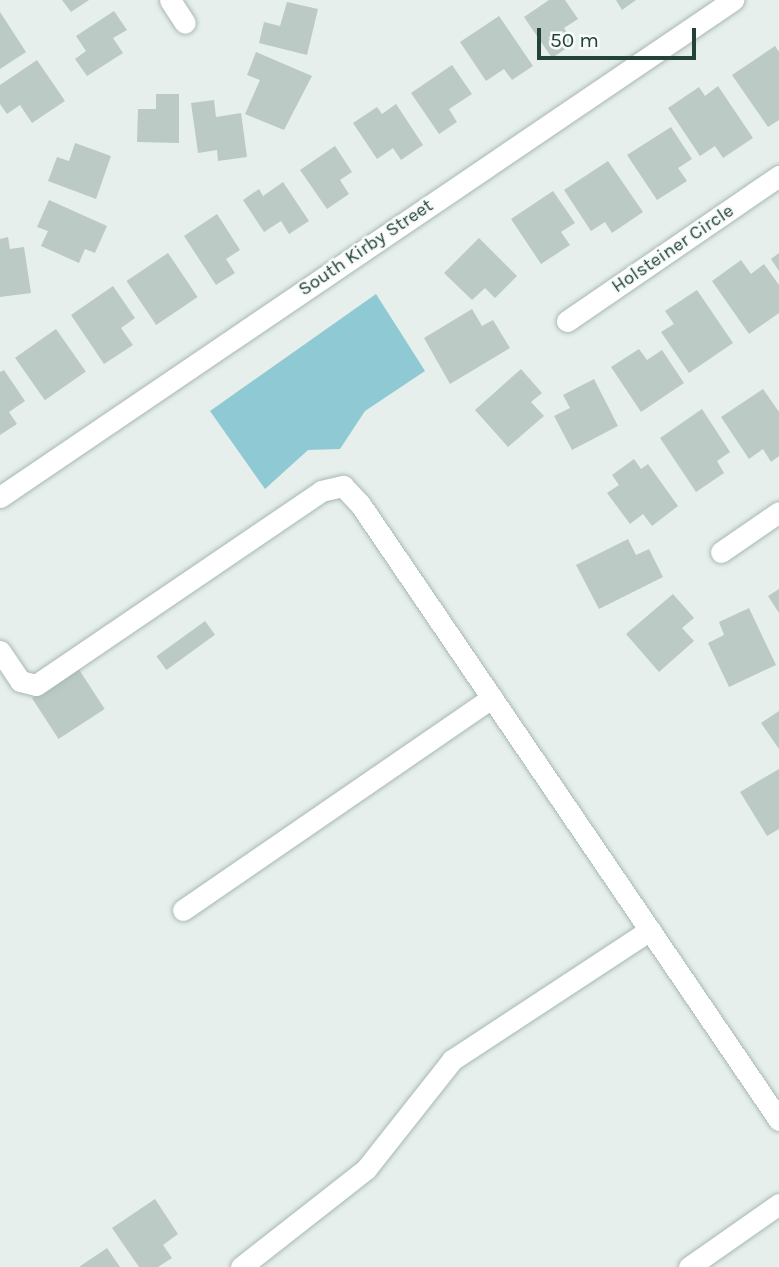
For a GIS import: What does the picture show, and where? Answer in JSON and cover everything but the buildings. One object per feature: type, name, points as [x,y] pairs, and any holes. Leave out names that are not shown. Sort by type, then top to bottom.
[{"type":"street","points":[[170,0],[186,23]]},
{"type":"street","name":"South Kirby Street","points":[[0,497],[733,0]]},
{"type":"street","name":"Holsteiner Circle","points":[[567,321],[779,176]]},
{"type":"street","points":[[0,652],[20,681],[36,685],[321,491],[342,486],[360,503],[779,1120]]},
{"type":"street","points":[[721,552],[779,512]]},
{"type":"street","points":[[183,910],[492,698]]},
{"type":"street","points":[[248,1265],[366,1169],[452,1060],[650,930]]},
{"type":"street","points":[[689,1267],[779,1203]]},
{"type":"water","points":[[376,294],[425,371],[365,411],[340,449],[308,450],[265,489],[210,411]]}]
